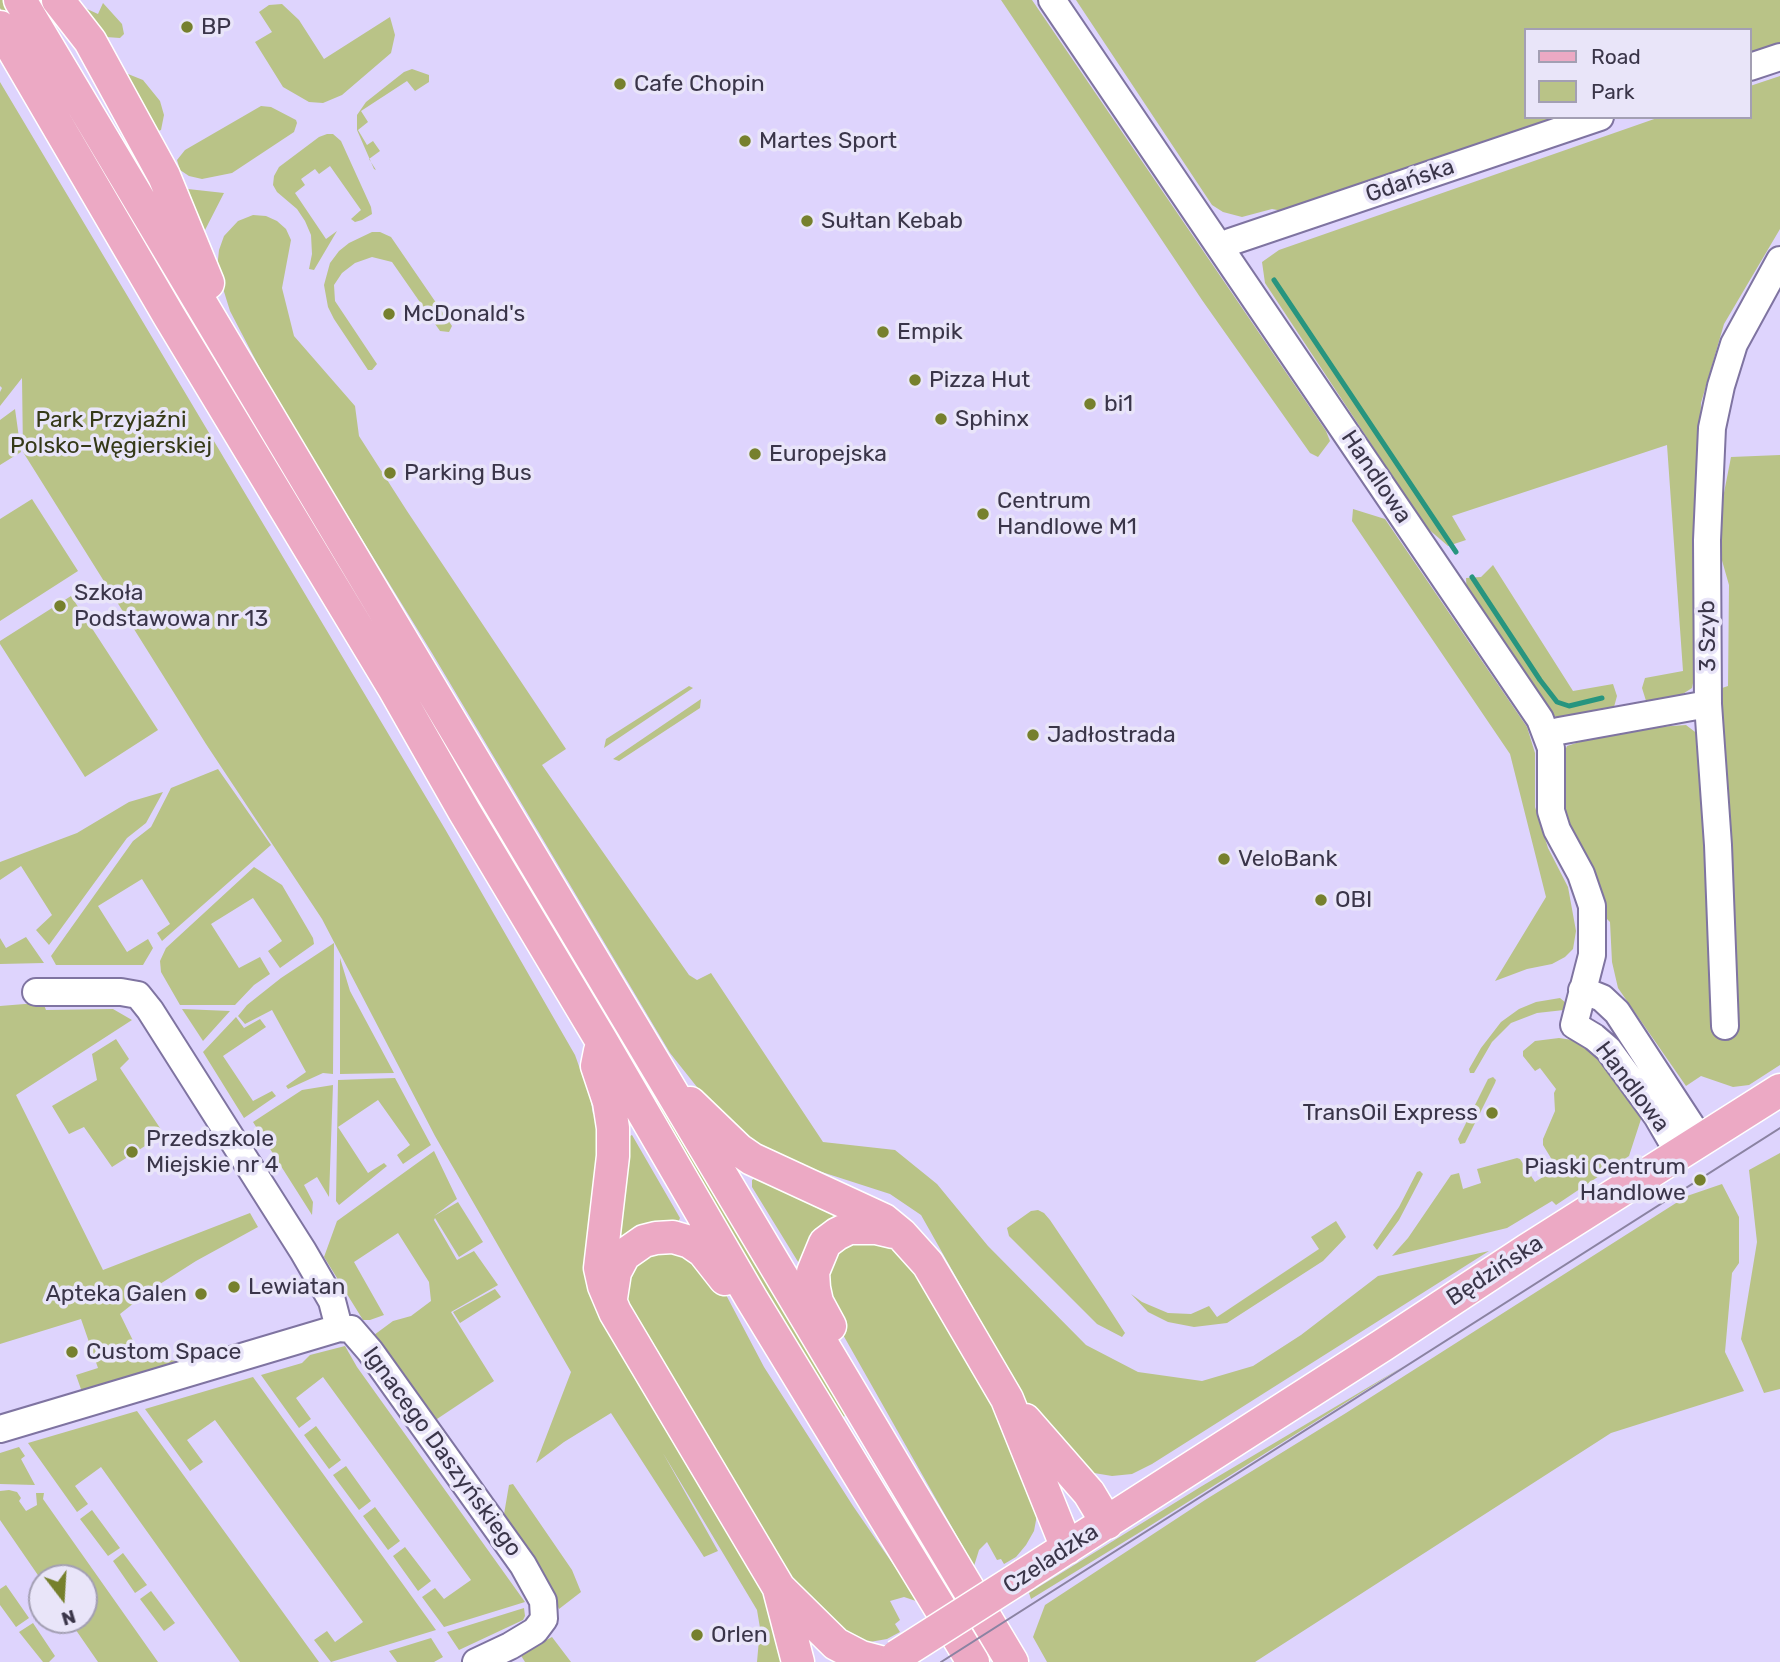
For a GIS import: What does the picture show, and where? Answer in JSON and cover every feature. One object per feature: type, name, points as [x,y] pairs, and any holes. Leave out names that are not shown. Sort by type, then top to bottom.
[{"type":"main road","points":[[20,0],[1012,1662]]},
{"type":"main road","points":[[58,0],[90,41],[164,176],[204,276],[258,375],[263,407]]},
{"type":"main road","points":[[0,27],[169,316],[395,690],[751,1298],[973,1662]]},
{"type":"main road","points":[[601,1040],[597,1066],[614,1128],[600,1268],[604,1286],[621,1323],[779,1588],[836,1644],[862,1657],[888,1660]]},
{"type":"main road","points":[[661,1075],[739,1150],[752,1159],[871,1213],[901,1234],[928,1265],[1007,1399],[1067,1548]]},
{"type":"main road","name":"Będzińska","points":[[1212,1455],[1780,1090]]},
{"type":"main road","points":[[843,1378],[842,1352],[817,1303],[813,1272],[818,1256],[825,1243],[849,1228],[876,1228],[901,1234]]},
{"type":"main road","points":[[611,1300],[615,1272],[624,1255],[644,1241],[673,1237],[690,1242],[703,1251],[737,1292],[751,1298]]},
{"type":"main road","points":[[1007,1399],[1088,1493],[1107,1522]]},
{"type":"main road","name":"Czeladzka","points":[[888,1660],[1212,1455]]},
{"type":"main road","points":[[779,1588],[798,1662]]},
{"type":"street","name":"Handlowa","points":[[1052,0],[1531,704],[1548,735],[1551,748],[1551,811],[1564,845],[1581,874],[1592,905],[1592,955],[1574,1025],[1608,1049],[1657,1116],[1689,1146]]},
{"type":"street","points":[[1752,66],[1780,57]]},
{"type":"street","name":"Gdańska","points":[[1221,248],[1230,242],[1594,119]]},
{"type":"street","name":"3 Szyb","points":[[1725,1026],[1718,845],[1708,704],[1707,540],[1712,428],[1734,344],[1780,260]]},
{"type":"street","points":[[1548,735],[1708,704]]},
{"type":"street","name":"Handlowa","points":[[1582,990],[1602,998],[1617,1012],[1689,1146]]},
{"type":"street","points":[[0,1429],[339,1328],[332,1301],[303,1251],[138,995],[121,992],[36,992]]},
{"type":"street","name":"Ignacego Daszyńskiego","points":[[339,1328],[351,1329],[358,1334],[523,1565],[543,1601],[544,1619],[536,1631],[476,1662]]},
{"type":"green space","points":[[0,0],[7,0],[849,1414],[839,1419],[0,8]]},
{"type":"green space","points":[[1001,0],[1032,0],[1326,431],[1330,441],[1318,457],[1310,453],[1202,300]]},
{"type":"green space","points":[[1076,0],[1780,0],[1780,46],[1752,56],[1752,28],[1524,28],[1524,119],[1574,119],[1294,213],[1272,209],[1242,217],[1223,212],[1212,205]]},
{"type":"green space","points":[[103,3],[122,24],[124,34],[120,38],[106,37],[76,4],[98,14]]},
{"type":"green space","points":[[282,4],[299,20],[324,59],[390,17],[395,35],[391,53],[342,95],[323,103],[309,102],[283,87],[255,42],[272,32],[259,12],[269,5]]},
{"type":"green space","points":[[412,69],[429,75],[429,82],[415,91],[407,81],[361,111],[368,122],[358,130],[367,145],[373,141],[380,151],[369,159],[357,130],[357,115],[366,102],[404,72]]},
{"type":"green space","points":[[118,70],[143,80],[160,101],[164,115],[161,130],[155,132]]},
{"type":"green space","points":[[1780,76],[1780,229],[1724,324],[1701,403],[1696,669],[1692,688],[1678,697],[1647,704],[1642,688],[1645,678],[1683,671],[1667,445],[1452,516],[1466,540],[1448,546],[1426,527],[1265,283],[1262,262],[1279,250],[1654,119],[1752,119],[1752,85]]},
{"type":"green space","name":"Park Przyjaźni Polsko–Węgierskiej","points":[[0,82],[445,829],[575,1055],[593,1114],[598,1114],[606,1144],[592,1247],[760,1585],[779,1625],[790,1662],[757,1662],[760,1628],[757,1610],[663,1453],[718,1551],[704,1557],[611,1413],[536,1463],[571,1372],[435,1136],[322,919],[206,744],[23,452],[22,378],[0,406]]},
{"type":"green space","points":[[261,106],[271,107],[296,120],[294,132],[232,173],[202,179],[189,176],[180,170],[177,160],[185,150]]},
{"type":"green space","points":[[327,134],[333,134],[341,141],[372,214],[355,222],[351,219],[361,210],[330,166],[319,174],[315,169],[301,179],[305,185],[295,193],[326,239],[337,231],[314,270],[309,269],[312,254],[311,235],[305,221],[273,185],[279,167]]},
{"type":"green space","points":[[179,188],[224,193],[204,232]]},
{"type":"green space","points":[[253,215],[266,216],[277,221],[286,229],[291,240],[282,288],[294,336],[355,406],[359,436],[566,749],[542,765],[689,975],[697,980],[711,973],[823,1142],[895,1150],[937,1184],[988,1246],[1086,1345],[1138,1372],[1202,1381],[1253,1366],[1301,1335],[1378,1276],[1489,1251],[1152,1464],[1132,1474],[1112,1476],[1094,1473],[1030,1408],[921,1215],[890,1194],[769,1155],[716,1111],[670,1053],[432,653],[277,401],[230,311],[217,269],[219,250],[224,236],[238,221]]},
{"type":"green space","points":[[372,232],[391,237],[452,326],[449,332],[440,331],[392,262],[372,257],[355,263],[342,273],[334,285],[335,301],[377,364],[372,370],[368,370],[334,319],[328,307],[324,285],[330,263],[339,251]]},
{"type":"green space","points":[[15,409],[21,452],[0,465],[0,420]]},
{"type":"green space","points":[[1780,455],[1780,1065],[1749,1085],[1733,1087],[1701,1076],[1686,1086],[1618,988],[1612,962],[1610,922],[1604,916],[1563,821],[1563,755],[1567,746],[1616,730],[1686,725],[1703,738],[1716,690],[1728,686],[1729,585],[1721,557],[1721,508],[1731,457]]},
{"type":"green space","points":[[32,499],[78,571],[0,621],[0,519]]},
{"type":"green space","points":[[1353,509],[1385,519],[1527,727],[1535,753],[1535,807],[1548,848],[1568,887],[1576,931],[1573,949],[1552,964],[1527,969],[1495,981],[1546,897],[1510,754],[1352,521]]},
{"type":"green space","points":[[1493,565],[1573,691],[1613,684],[1617,696],[1614,707],[1564,720],[1551,715],[1467,595],[1466,578],[1481,577]]},
{"type":"green space","points":[[71,596],[158,730],[85,777],[0,644],[0,641]]},
{"type":"green space","points":[[689,686],[693,688],[604,748],[606,739]]},
{"type":"green space","points":[[701,699],[700,708],[619,761],[613,759]]},
{"type":"green space","points":[[218,769],[271,845],[162,941],[157,933],[170,924],[142,879],[98,906],[127,952],[148,939],[153,948],[143,965],[56,965],[51,956],[133,841],[151,827],[171,788]]},
{"type":"green space","points":[[163,792],[146,823],[127,838],[49,945],[36,930],[52,915],[21,866],[0,880],[0,862],[77,833],[129,802]]},
{"type":"green space","points":[[254,867],[282,885],[314,944],[280,968],[268,951],[282,941],[253,898],[211,924],[239,968],[260,957],[270,974],[254,985],[235,1005],[180,1005],[161,972],[160,961],[166,948]]},
{"type":"green space","points":[[26,937],[44,963],[0,964],[0,938],[6,948]]},
{"type":"green space","points":[[334,943],[333,1074],[323,1073],[288,1089],[286,1086],[306,1072],[272,1010],[245,1024],[238,1016],[247,1005],[281,978]]},
{"type":"green space","points":[[340,958],[350,991],[394,1073],[340,1074]]},
{"type":"green space","points":[[1560,998],[1566,1003],[1564,1010],[1537,1013],[1511,1023],[1492,1042],[1474,1073],[1470,1073],[1469,1069],[1481,1048],[1501,1022],[1519,1009],[1536,1002]]},
{"type":"green space","points":[[37,1003],[44,1005],[46,1010],[113,1009],[132,1020],[16,1095],[103,1270],[250,1213],[258,1227],[196,1261],[149,1291],[120,1314],[140,1355],[182,1362],[82,1392],[76,1375],[98,1368],[81,1319],[0,1344],[0,1006]]},
{"type":"green space","points":[[182,1009],[230,1011],[203,1041]]},
{"type":"green space","points":[[236,1017],[244,1028],[260,1019],[266,1027],[223,1056],[253,1101],[272,1091],[276,1096],[244,1118],[203,1052]]},
{"type":"green space","points":[[1559,1038],[1579,1041],[1591,1047],[1642,1116],[1629,1156],[1556,1205],[1552,1201],[1507,1228],[1392,1256],[1408,1238],[1451,1175],[1459,1173],[1463,1189],[1481,1183],[1477,1169],[1517,1158],[1535,1182],[1557,1168],[1543,1145],[1555,1111],[1556,1089],[1540,1068],[1535,1071],[1523,1056],[1523,1051],[1535,1041]]},
{"type":"green space","points":[[116,1039],[129,1059],[120,1068],[164,1134],[112,1167],[84,1127],[69,1134],[52,1106],[97,1080],[92,1054]]},
{"type":"green space","points":[[1493,1077],[1495,1083],[1465,1143],[1460,1144],[1458,1139],[1488,1079]]},
{"type":"green space","points":[[395,1078],[431,1145],[403,1164],[397,1155],[410,1145],[378,1100],[338,1127],[368,1173],[384,1163],[387,1166],[339,1205],[336,1201],[338,1080]]},
{"type":"green space","points":[[333,1085],[329,1197],[317,1177],[304,1185],[313,1202],[312,1215],[253,1122],[302,1090]]},
{"type":"green space","points":[[632,1135],[680,1218],[677,1225],[617,1249],[626,1138]]},
{"type":"green space","points":[[434,1151],[457,1199],[434,1216],[458,1202],[483,1242],[459,1257],[435,1218],[434,1220],[457,1260],[474,1251],[498,1285],[451,1312],[494,1381],[434,1421],[374,1335],[393,1321],[411,1316],[431,1301],[429,1282],[398,1233],[354,1262],[384,1315],[370,1320],[363,1320],[324,1257],[337,1221]]},
{"type":"green space","points":[[1780,1153],[1780,1389],[1764,1393],[1741,1339],[1757,1242],[1749,1170]]},
{"type":"green space","points":[[1420,1171],[1423,1174],[1399,1220],[1377,1250],[1373,1245]]},
{"type":"green space","points":[[759,1175],[844,1216],[800,1265],[752,1187],[752,1180]]},
{"type":"green space","points":[[1722,1184],[1739,1217],[1739,1263],[1732,1273],[1725,1352],[1744,1391],[1611,1433],[1255,1662],[1047,1662],[1033,1637],[1045,1605],[1205,1500],[1687,1196]]},
{"type":"green space","points":[[1038,1210],[1050,1220],[1103,1299],[1125,1333],[1122,1337],[1097,1324],[1009,1236],[1007,1228],[1031,1211]]},
{"type":"green space","points":[[1336,1221],[1346,1237],[1323,1261],[1227,1323],[1194,1327],[1168,1322],[1148,1312],[1131,1294],[1168,1313],[1191,1314],[1209,1306],[1217,1317],[1319,1249],[1311,1237]]},
{"type":"green space","points":[[882,1241],[899,1250],[911,1262],[1017,1449],[1037,1515],[1034,1531],[1026,1545],[1016,1557],[1004,1564],[1001,1559],[997,1560],[987,1542],[979,1550],[974,1566],[829,1310],[829,1258],[842,1244]]},
{"type":"green space","points":[[659,1249],[682,1250],[724,1291],[764,1367],[853,1506],[919,1602],[904,1597],[890,1601],[900,1620],[895,1624],[900,1632],[887,1639],[864,1643],[851,1639],[817,1612],[739,1502],[622,1299],[626,1276],[639,1260]]},
{"type":"green space","points":[[495,1289],[501,1297],[460,1323],[453,1312]]},
{"type":"green space","points":[[345,1346],[357,1367],[525,1602],[444,1627],[422,1597],[435,1588],[444,1599],[471,1580],[323,1377],[296,1398],[311,1419],[299,1428],[261,1375],[302,1363],[310,1355]]},
{"type":"green space","points":[[1404,1366],[1137,1534],[1031,1599],[1029,1593]]},
{"type":"green space","points":[[253,1377],[436,1630],[331,1662],[314,1640],[327,1631],[335,1642],[363,1622],[215,1420],[187,1440],[203,1462],[190,1471],[145,1409]]},
{"type":"green space","points":[[137,1411],[319,1662],[240,1662],[101,1467],[75,1486],[88,1504],[77,1512],[28,1443]]},
{"type":"green space","points":[[316,1426],[341,1460],[329,1469],[304,1435]]},
{"type":"green space","points":[[19,1447],[25,1456],[21,1459],[35,1485],[0,1484],[0,1453]]},
{"type":"green space","points":[[346,1466],[371,1501],[359,1510],[333,1475]]},
{"type":"green space","points":[[513,1484],[572,1570],[581,1592],[559,1609],[551,1592],[503,1520],[509,1485]]},
{"type":"green space","points":[[0,1491],[17,1492],[26,1511],[37,1505],[36,1493],[44,1493],[43,1499],[89,1564],[30,1564],[0,1520]]},
{"type":"green space","points":[[375,1507],[400,1541],[388,1550],[363,1516]]},
{"type":"green space","points":[[92,1510],[120,1548],[108,1556],[80,1519]]},
{"type":"green space","points":[[405,1547],[431,1581],[418,1591],[393,1556]]},
{"type":"green space","points":[[123,1553],[147,1585],[135,1593],[113,1561]]},
{"type":"green space","points":[[98,1577],[158,1662],[98,1662],[79,1634],[98,1634]]},
{"type":"green space","points":[[6,1585],[28,1617],[16,1627],[0,1605],[0,1589]]},
{"type":"green space","points":[[151,1591],[175,1623],[164,1631],[140,1599]]},
{"type":"green space","points":[[524,1608],[523,1620],[459,1650],[447,1632]]},
{"type":"green space","points":[[28,1626],[28,1634],[40,1634],[55,1656],[49,1662],[43,1662],[19,1632]]},
{"type":"green space","points":[[552,1637],[571,1662],[525,1662],[520,1654]]},
{"type":"green space","points":[[431,1638],[443,1657],[434,1662],[397,1662],[389,1651]]},
{"type":"waterway","points":[[1274,280],[1456,552]]},
{"type":"waterway","points":[[1472,577],[1557,702],[1569,706],[1602,698]]},
{"type":"tram line","points":[[941,1662],[1780,1128]]},
{"type":"place","name":"BP","points":[[187,27]]},
{"type":"place","name":"Cafe Chopin","points":[[620,84]]},
{"type":"place","name":"Martes Sport","points":[[745,141]]},
{"type":"place","name":"Sułtan Kebab","points":[[807,221]]},
{"type":"place","name":"McDonald's","points":[[389,314]]},
{"type":"place","name":"Empik","points":[[883,332]]},
{"type":"place","name":"Pizza Hut","points":[[915,380]]},
{"type":"place","name":"bi1","points":[[1090,404]]},
{"type":"place","name":"Sphinx","points":[[941,419]]},
{"type":"place","name":"Europejska","points":[[755,454]]},
{"type":"place","name":"Parking Bus","points":[[390,473]]},
{"type":"place","name":"Centrum Handlowe M1","points":[[983,514]]},
{"type":"place","name":"Szkoła Podstawowa nr 13","points":[[60,606]]},
{"type":"place","name":"Jadłostrada","points":[[1033,735]]},
{"type":"place","name":"VeloBank","points":[[1224,859]]},
{"type":"place","name":"OBI","points":[[1321,900]]},
{"type":"place","name":"TransOil Express","points":[[1492,1113]]},
{"type":"place","name":"Przedszkole Miejskie nr 4","points":[[132,1152]]},
{"type":"place","name":"Piaski Centrum Handlowe","points":[[1700,1180]]},
{"type":"place","name":"Lewiatan","points":[[234,1287]]},
{"type":"place","name":"Apteka Galen","points":[[201,1294]]},
{"type":"place","name":"Custom Space","points":[[72,1352]]},
{"type":"place","name":"Orlen","points":[[697,1635]]}]
